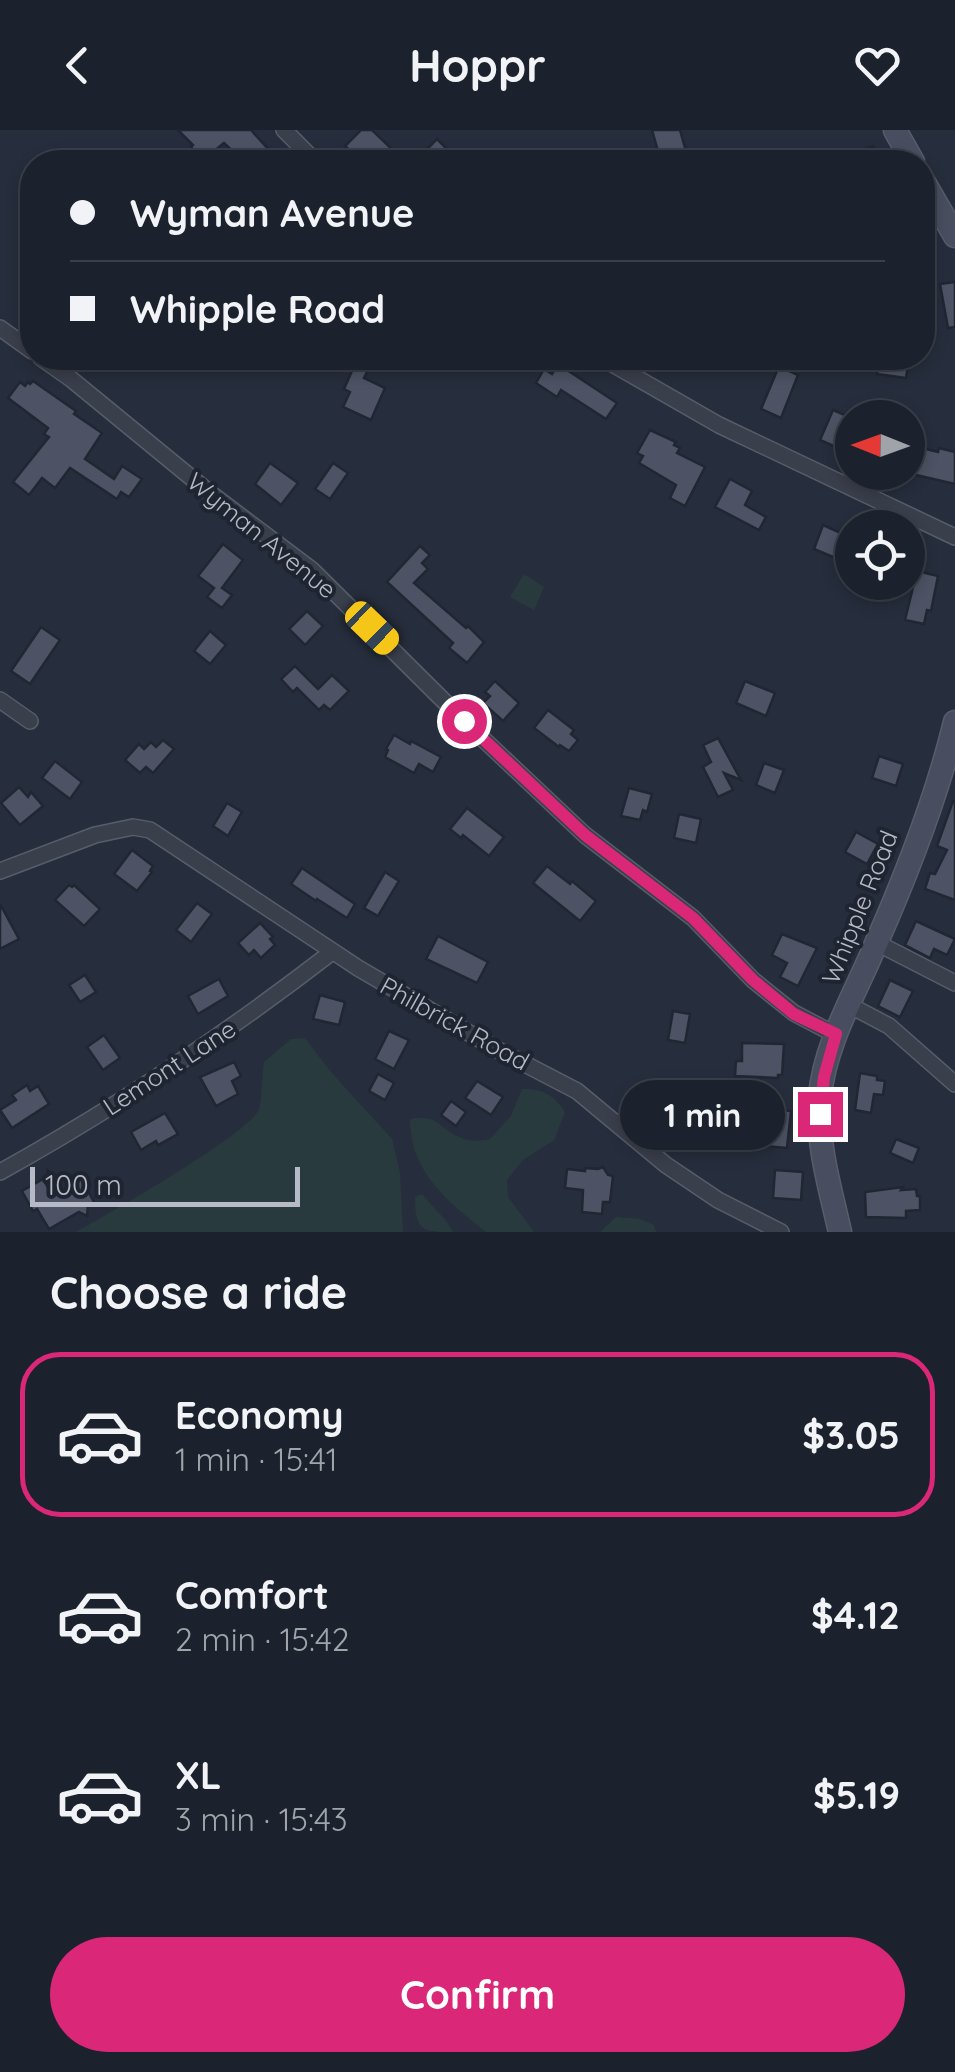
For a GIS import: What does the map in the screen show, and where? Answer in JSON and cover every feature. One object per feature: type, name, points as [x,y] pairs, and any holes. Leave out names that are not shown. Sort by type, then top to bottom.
[{"type":"main road","points":[[935,201],[955,236]]},
{"type":"main road","name":"Whipple Road","points":[[840,1232],[823,1154],[820,1114],[824,1077],[836,1034],[918,838],[955,722]]},
{"type":"street","points":[[284,130],[304,150]]},
{"type":"street","name":"Wyman Avenue","points":[[58,370],[312,570],[585,835],[693,918],[769,994],[794,1014],[836,1034]]},
{"type":"street","points":[[623,370],[719,425],[955,537]]},
{"type":"street","points":[[0,700],[30,721]]},
{"type":"street","name":"Philbrick Road","points":[[0,870],[122,828],[142,828],[160,836],[332,952],[436,1015],[577,1091],[679,1174],[718,1200],[782,1232]]},
{"type":"street","points":[[877,943],[955,983]]},
{"type":"street","name":"Lemont Lane","points":[[0,1172],[193,1054],[332,952]]},
{"type":"street","points":[[849,1004],[889,1026],[955,1084]]},
{"type":"shaded area","points":[[524,574],[544,587],[534,610],[510,597]]},
{"type":"shaded area","points":[[305,1038],[392,1139],[400,1173],[403,1232],[76,1232],[175,1173],[250,1121],[260,1105],[264,1062],[291,1039]]},
{"type":"shaded area","points":[[522,1089],[547,1094],[565,1112],[554,1140],[523,1160],[507,1180],[508,1197],[534,1232],[486,1232],[433,1184],[416,1155],[410,1119],[428,1118],[467,1140],[489,1140],[511,1116]]},
{"type":"shaded area","points":[[422,1194],[453,1232],[422,1227],[415,1197]]},
{"type":"shaded area","points":[[616,1217],[640,1219],[654,1225],[656,1232],[600,1232]]},
{"type":"building","points":[[178,130],[251,130],[269,150],[231,150],[224,143],[215,150],[193,150]]},
{"type":"building","points":[[361,130],[372,130],[393,150],[349,150],[345,146]]},
{"type":"building","points":[[652,130],[680,130],[686,150],[658,150]]},
{"type":"building","points":[[437,139],[448,150],[426,150]]},
{"type":"building","points":[[955,282],[955,327],[948,328],[940,284]]},
{"type":"building","points":[[352,370],[368,370],[364,378],[385,388],[371,420],[343,407],[350,392],[344,389]]},
{"type":"building","points":[[543,370],[552,374],[554,370],[567,370],[617,403],[606,419],[561,390],[557,397],[536,383]]},
{"type":"building","points":[[777,370],[798,375],[781,418],[761,409]]},
{"type":"building","points":[[878,370],[907,370],[906,378],[877,374]]},
{"type":"building","points":[[33,381],[102,433],[85,459],[114,479],[122,466],[142,479],[129,497],[121,492],[117,499],[70,468],[55,488],[42,478],[29,495],[13,482],[49,437],[44,434],[48,428],[8,398],[20,382],[25,386]]},
{"type":"building","points":[[833,410],[835,411],[835,447],[820,440]]},
{"type":"building","points":[[650,430],[676,442],[674,445],[680,448],[677,453],[705,467],[685,506],[670,498],[676,485],[639,463],[643,456],[637,453]]},
{"type":"building","points":[[925,449],[955,452],[955,484],[925,477]]},
{"type":"building","points":[[270,463],[298,483],[281,505],[255,484]]},
{"type":"building","points":[[333,463],[348,473],[330,499],[315,489]]},
{"type":"building","points":[[730,479],[752,491],[745,505],[766,517],[759,530],[715,507]]},
{"type":"building","points":[[823,525],[835,530],[835,558],[814,549]]},
{"type":"building","points":[[223,544],[243,560],[222,588],[232,595],[222,608],[207,597],[214,588],[198,576]]},
{"type":"building","points":[[420,546],[430,555],[422,563],[428,569],[414,583],[484,642],[467,663],[449,648],[453,643],[387,582]]},
{"type":"building","points":[[925,573],[938,576],[931,611],[927,610],[924,624],[905,620],[910,600],[925,600]]},
{"type":"building","points":[[307,611],[323,626],[305,645],[289,629]]},
{"type":"building","points":[[41,627],[60,640],[30,684],[11,671]]},
{"type":"building","points":[[210,631],[226,645],[210,664],[194,651]]},
{"type":"building","points":[[295,666],[318,689],[332,675],[349,691],[330,710],[324,705],[319,710],[297,688],[293,692],[281,679]]},
{"type":"building","points":[[495,681],[519,703],[503,721],[483,703],[490,696],[485,692]]},
{"type":"building","points":[[745,681],[775,693],[766,716],[736,703]]},
{"type":"building","points":[[548,710],[574,730],[571,734],[578,740],[569,751],[534,728]]},
{"type":"building","points":[[394,735],[441,757],[433,772],[419,764],[414,773],[385,757]]},
{"type":"building","points":[[718,738],[741,780],[724,773],[733,790],[718,797],[703,767],[711,762],[703,745]]},
{"type":"building","points":[[163,740],[174,749],[153,773],[146,767],[140,773],[125,760],[139,744],[144,749],[151,742],[156,747]]},
{"type":"building","points":[[879,756],[903,764],[896,786],[872,778]]},
{"type":"building","points":[[55,761],[82,782],[70,799],[42,778]]},
{"type":"building","points":[[764,763],[784,770],[775,793],[756,785]]},
{"type":"building","points":[[19,787],[28,797],[31,792],[43,806],[20,825],[1,803]]},
{"type":"building","points":[[629,788],[652,794],[647,812],[643,810],[640,820],[621,816]]},
{"type":"building","points":[[953,801],[955,900],[925,889],[930,873],[935,874],[947,850],[937,846]]},
{"type":"building","points":[[227,803],[242,812],[228,836],[213,826]]},
{"type":"building","points":[[467,808],[504,837],[489,856],[450,829]]},
{"type":"building","points":[[679,814],[701,819],[696,843],[674,838]]},
{"type":"building","points":[[856,832],[878,844],[867,864],[845,852]]},
{"type":"building","points":[[132,850],[153,866],[137,891],[114,874]]},
{"type":"building","points":[[547,866],[596,901],[580,921],[533,883]]},
{"type":"building","points":[[302,868],[355,904],[347,918],[291,884]]},
{"type":"building","points":[[385,872],[399,881],[378,916],[364,908]]},
{"type":"building","points":[[69,885],[74,885],[100,909],[84,926],[55,900]]},
{"type":"building","points":[[197,903],[212,914],[191,942],[176,930]]},
{"type":"building","points":[[0,904],[19,939],[0,949]]},
{"type":"building","points":[[916,921],[955,939],[947,955],[934,949],[930,958],[905,945]]},
{"type":"building","points":[[260,923],[275,945],[261,958],[254,950],[249,955],[238,943]]},
{"type":"building","points":[[782,934],[817,948],[798,986],[780,977],[787,963],[772,955]]},
{"type":"building","points":[[438,936],[488,962],[477,983],[426,959]]},
{"type":"building","points":[[85,975],[96,992],[80,1002],[69,985]]},
{"type":"building","points":[[219,979],[228,996],[198,1014],[188,996]]},
{"type":"building","points":[[890,980],[913,991],[900,1017],[878,1006]]},
{"type":"building","points":[[320,995],[345,1002],[339,1025],[313,1019]]},
{"type":"building","points":[[673,1011],[690,1014],[685,1043],[668,1040]]},
{"type":"building","points":[[389,1031],[409,1040],[394,1069],[375,1059]]},
{"type":"building","points":[[104,1035],[120,1058],[103,1070],[87,1047]]},
{"type":"building","points":[[742,1043],[784,1044],[782,1075],[735,1076],[736,1061],[742,1061]]},
{"type":"building","points":[[234,1062],[241,1076],[232,1081],[238,1094],[216,1106],[200,1077]]},
{"type":"building","points":[[860,1073],[885,1081],[883,1095],[874,1094],[871,1113],[855,1110]]},
{"type":"building","points":[[378,1074],[394,1083],[385,1100],[369,1091]]},
{"type":"building","points":[[477,1081],[503,1097],[491,1115],[465,1098]]},
{"type":"building","points":[[27,1085],[30,1091],[38,1086],[49,1104],[12,1128],[0,1110],[16,1100],[12,1095]]},
{"type":"building","points":[[451,1101],[466,1112],[456,1126],[441,1115]]},
{"type":"building","points":[[735,1105],[791,1111],[787,1148],[731,1143],[732,1130],[724,1129],[726,1115],[734,1116]]},
{"type":"building","points":[[165,1113],[178,1134],[141,1150],[131,1132]]},
{"type":"building","points":[[896,1139],[919,1148],[913,1163],[890,1153]]},
{"type":"building","points":[[603,1167],[613,1176],[610,1202],[603,1202],[602,1214],[582,1212],[583,1190],[565,1188],[567,1169]]},
{"type":"building","points":[[775,1170],[803,1172],[801,1200],[773,1198]]},
{"type":"building","points":[[43,1179],[53,1196],[81,1179],[94,1202],[88,1205],[87,1216],[79,1212],[49,1229],[22,1191]]},
{"type":"building","points":[[903,1187],[901,1190],[916,1189],[920,1210],[906,1211],[906,1218],[866,1217],[865,1192]]},
{"type":"route","points":[[464,721],[585,835],[693,918],[753,980],[794,1014],[836,1034],[820,1095],[820,1114]]}]
